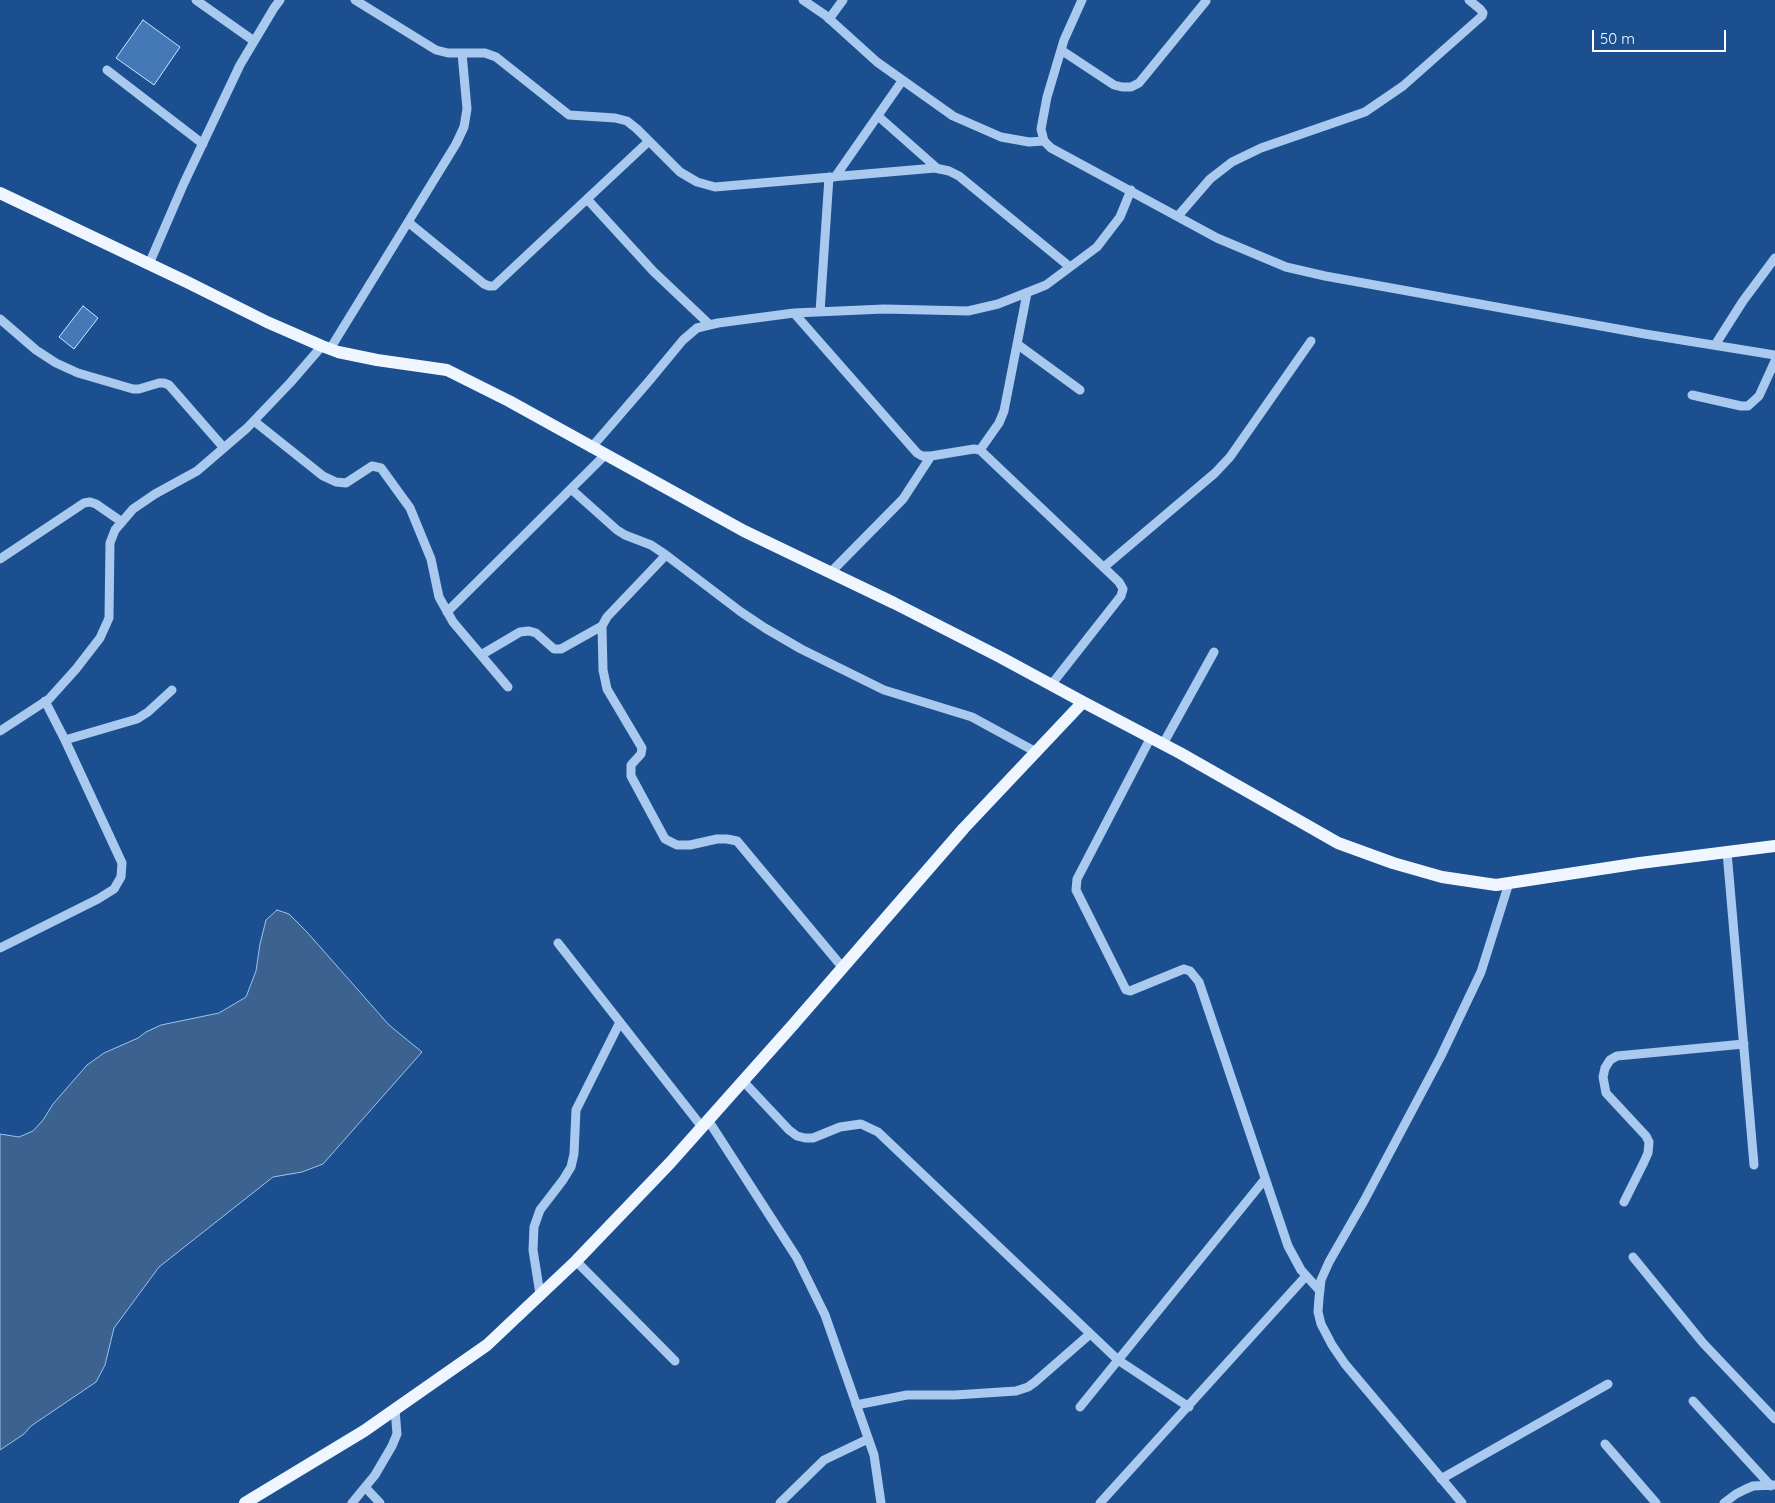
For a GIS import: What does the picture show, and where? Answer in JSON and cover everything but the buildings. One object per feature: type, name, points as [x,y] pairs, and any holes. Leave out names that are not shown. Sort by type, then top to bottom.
[{"type":"main road","points":[[1,195],[267,322],[326,347],[377,360],[447,370],[509,401],[744,531],[991,652],[1151,737],[1338,843],[1442,876],[1479,884],[1496,885],[1640,863],[1775,846]]},
{"type":"main road","points":[[246,1503],[364,1430],[487,1345],[576,1261],[705,1124],[964,828],[1083,702]]},
{"type":"street","points":[[196,0],[254,41]]},
{"type":"street","points":[[149,264],[240,65],[280,0]]},
{"type":"street","points":[[355,0],[436,50],[448,53],[485,53],[496,57],[569,115],[616,118],[627,121],[680,172],[697,182],[715,187],[938,169],[949,171],[959,176],[1070,267]]},
{"type":"street","points":[[803,0],[829,19],[877,62],[953,116],[1000,137],[1029,142],[1044,141]]},
{"type":"street","points":[[829,19],[843,0]]},
{"type":"street","points":[[1082,0],[1061,50],[1047,97],[1041,129],[1044,141],[1051,148],[1132,190],[1217,238],[1286,267],[1325,276],[1494,308],[1775,355]]},
{"type":"street","points":[[1178,216],[1210,179],[1232,162],[1261,148],[1365,112],[1403,86],[1482,16],[1483,13],[1480,8],[1469,0]]},
{"type":"street","points":[[1061,50],[1114,84],[1122,87],[1131,86],[1139,82],[1206,1]]},
{"type":"street","points":[[0,731],[45,701],[76,669],[100,638],[109,618],[110,543],[115,530],[133,509],[155,494],[197,471],[224,448],[254,421],[326,347],[408,222],[456,144],[464,127],[467,110],[462,53]]},
{"type":"street","points":[[107,70],[203,144]]},
{"type":"street","points":[[820,312],[832,177],[902,81]]},
{"type":"street","points":[[878,116],[938,169]]},
{"type":"street","points":[[408,222],[484,284],[494,286],[649,141]]},
{"type":"street","points":[[591,448],[683,340],[697,328],[794,313],[884,309],[968,311],[998,304],[1046,285],[1097,247],[1120,217],[1132,190]]},
{"type":"street","points":[[587,199],[653,271],[710,325]]},
{"type":"street","points":[[1715,346],[1743,301],[1775,258]]},
{"type":"street","points":[[980,450],[1000,423],[1004,411],[1026,293]]},
{"type":"street","points":[[794,313],[916,452],[922,456],[931,456],[974,449],[980,450],[1119,582],[1123,589],[1121,596],[1051,685]]},
{"type":"street","points":[[0,319],[36,350],[56,363],[78,373],[133,389],[159,383],[169,385],[224,448]]},
{"type":"street","points":[[1104,567],[1215,473],[1230,457],[1311,341]]},
{"type":"street","points":[[1017,344],[1080,390]]},
{"type":"street","points":[[1692,395],[1748,406],[1759,396],[1775,361]]},
{"type":"street","points":[[254,421],[322,476],[336,482],[346,484],[372,466],[381,468],[410,508],[431,559],[439,596],[452,622],[508,687]]},
{"type":"street","points":[[447,612],[605,455]]},
{"type":"street","points":[[830,573],[903,499],[931,456]]},
{"type":"street","points":[[571,489],[624,535],[651,545],[741,612],[801,649],[884,690],[972,717],[1036,752]]},
{"type":"street","points":[[0,559],[84,503],[96,504],[122,522]]},
{"type":"street","points":[[666,555],[607,617],[602,626],[603,670],[607,689],[642,748],[640,754],[631,765],[631,776],[665,839],[677,845],[690,845],[718,839],[736,841],[843,968]]},
{"type":"street","points":[[481,655],[520,632],[529,631],[536,633],[554,650],[561,649],[602,626]]},
{"type":"street","points":[[1163,744],[1214,652]]},
{"type":"street","points":[[65,740],[137,719],[148,712],[172,690]]},
{"type":"street","points":[[0,948],[98,899],[114,888],[121,876],[122,863],[45,701]]},
{"type":"street","points":[[1151,737],[1077,879],[1076,890],[1126,990],[1130,991],[1184,969],[1190,971],[1199,982],[1288,1246],[1306,1276],[1320,1291]]},
{"type":"street","points":[[1727,852],[1754,1165]]},
{"type":"street","points":[[1462,1503],[1345,1364],[1321,1324],[1318,1312],[1322,1280],[1329,1262],[1364,1201],[1441,1056],[1482,972],[1508,883]]},
{"type":"street","points":[[558,943],[620,1022],[705,1124],[797,1258],[826,1315],[874,1455],[881,1503]]},
{"type":"street","points":[[540,1294],[532,1250],[534,1227],[540,1210],[571,1167],[574,1154],[576,1110],[620,1022]]},
{"type":"street","points":[[1624,1202],[1648,1153],[1649,1142],[1646,1136],[1606,1093],[1603,1077],[1605,1068],[1610,1060],[1617,1056],[1744,1044]]},
{"type":"street","points":[[743,1081],[789,1130],[797,1136],[813,1138],[840,1127],[860,1124],[871,1127],[878,1132],[1118,1360],[1189,1407]]},
{"type":"street","points":[[1080,1407],[1265,1179]]},
{"type":"street","points":[[1633,1257],[1703,1343],[1775,1419]]},
{"type":"street","points":[[576,1261],[675,1361]]},
{"type":"street","points":[[1100,1503],[1306,1276]]},
{"type":"street","points":[[856,1405],[907,1395],[955,1395],[1016,1391],[1036,1382],[1090,1334]]},
{"type":"street","points":[[1441,1479],[1608,1384]]},
{"type":"street","points":[[1693,1401],[1773,1485]]},
{"type":"street","points":[[352,1503],[375,1475],[392,1446],[396,1434],[395,1409]]},
{"type":"street","points":[[780,1503],[824,1460],[868,1439]]},
{"type":"street","points":[[1605,1444],[1656,1503]]},
{"type":"street","points":[[1724,1503],[1736,1494],[1753,1486],[1773,1485]]},
{"type":"street","points":[[365,1487],[380,1503]]},
{"type":"water","points":[[277,910],[289,914],[389,1025],[422,1052],[323,1164],[302,1172],[273,1177],[159,1267],[114,1328],[105,1365],[96,1382],[31,1426],[24,1434],[0,1450],[0,1134],[19,1137],[33,1131],[53,1104],[87,1065],[104,1053],[138,1038],[161,1025],[219,1013],[246,997],[256,971],[266,920]]}]
